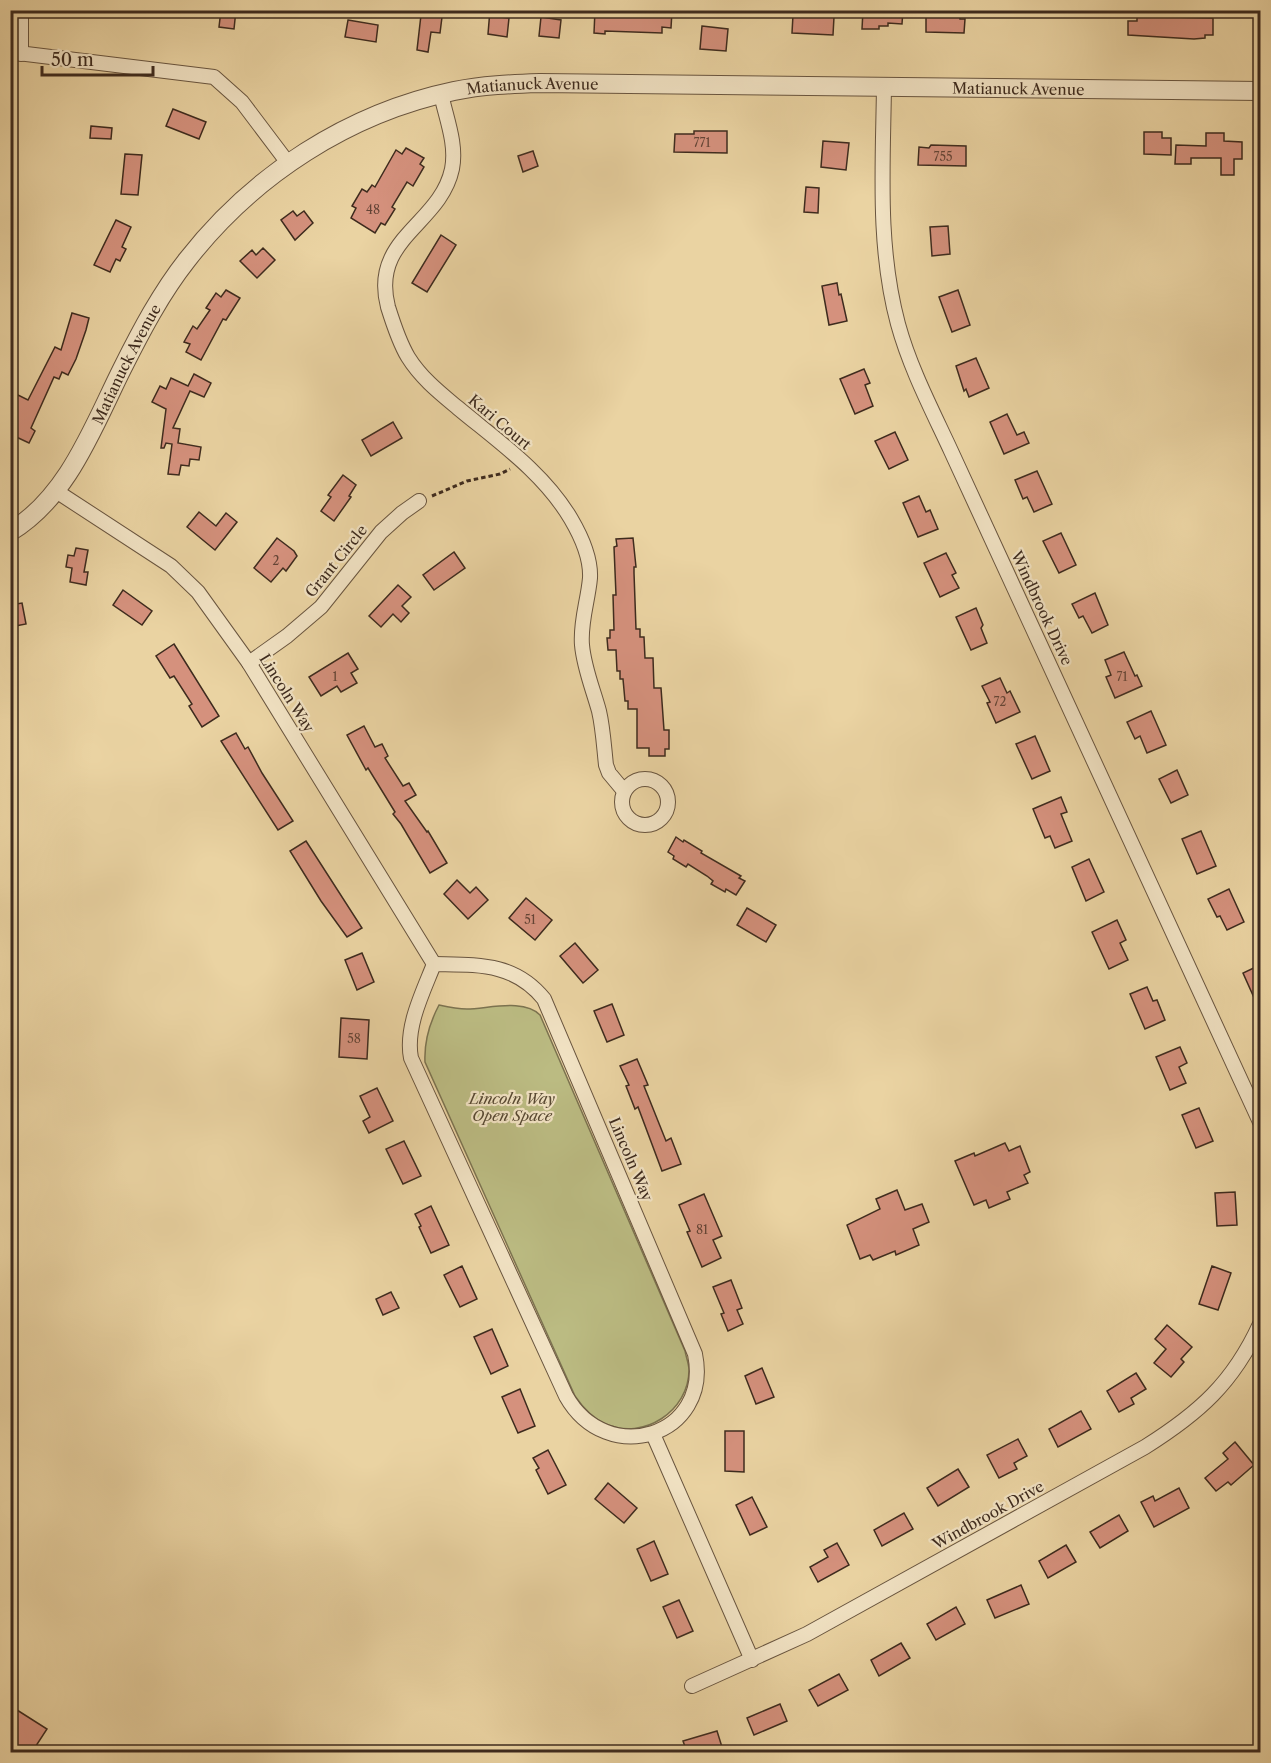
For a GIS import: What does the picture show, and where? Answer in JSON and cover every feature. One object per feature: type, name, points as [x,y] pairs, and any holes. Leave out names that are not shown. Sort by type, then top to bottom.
[{"type":"street","points":[[21,10],[16,53],[214,77],[242,102],[288,164]]},
{"type":"street","name":"Matianuck Avenue","points":[[10,532],[32,516],[56,492],[76,459],[152,312],[194,251],[229,213],[257,187],[330,137],[408,103],[441,94],[501,84],[540,83],[1260,91]]},
{"type":"street","name":"Windbrook Drive","points":[[884,86],[883,235],[889,280],[904,340],[923,391],[1260,1122]]},
{"type":"street","name":"Kari Court","points":[[441,94],[453,143],[452,168],[440,198],[405,235],[393,255],[386,279],[388,305],[404,350],[421,375],[438,392],[521,461],[556,497],[571,519],[587,554],[590,577],[581,632],[584,658],[599,710],[606,765],[609,773],[624,791]]},
{"type":"street","name":"Lincoln Way","points":[[56,492],[157,556],[184,577],[217,615],[249,663],[434,964],[478,965],[501,969],[527,982],[544,999],[695,1354],[697,1376],[689,1401],[675,1420],[653,1434]]},
{"type":"street","name":"Grant Circle","points":[[249,663],[287,636],[321,607],[381,532],[419,501]]},
{"type":"street","points":[[434,964],[417,1009],[411,1037],[411,1058],[566,1395],[578,1414],[598,1429],[620,1436],[653,1434],[752,1660]]},
{"type":"street","name":"Windbrook Drive","points":[[692,1686],[825,1624],[1158,1439],[1198,1409],[1225,1383],[1243,1358],[1260,1324]]},
{"type":"path","points":[[419,501],[467,481],[503,474],[521,461]]},
{"type":"green space","name":"Lincoln Way Open Space","points":[[439,1005],[467,1009],[515,1006],[525,1007],[540,1015],[685,1351],[689,1368],[687,1385],[672,1410],[661,1419],[649,1425],[620,1428],[596,1419],[575,1396],[425,1062],[428,1033]]},
{"type":"building","points":[[221,10],[236,10],[234,29],[219,27]]},
{"type":"building","points":[[490,10],[502,10],[501,17],[509,18],[507,37],[488,34]]},
{"type":"building","points":[[595,10],[672,11],[671,28],[662,27],[662,33],[605,31],[605,34],[594,33]]},
{"type":"building","points":[[863,10],[903,10],[902,24],[888,23],[888,26],[879,26],[879,29],[862,29]]},
{"type":"building","points":[[926,10],[960,10],[960,19],[965,19],[964,33],[926,32]]},
{"type":"building","points":[[1137,11],[1169,12],[1169,17],[1213,18],[1213,35],[1194,39],[1128,35],[1128,21],[1137,21]]},
{"type":"building","points":[[421,15],[442,17],[440,33],[431,32],[428,52],[417,50]]},
{"type":"building","points":[[793,15],[834,17],[833,35],[792,33]]},
{"type":"building","points":[[541,17],[561,20],[559,38],[539,36]]},
{"type":"building","points":[[348,20],[378,25],[376,42],[345,37]]},
{"type":"building","points":[[702,26],[728,29],[726,51],[700,49]]},
{"type":"building","points":[[173,109],[206,122],[199,139],[166,126]]},
{"type":"building","points":[[91,126],[112,128],[111,139],[90,138]]},
{"type":"building","points":[[694,131],[727,131],[727,153],[674,152],[675,134],[694,134]]},
{"type":"building","points":[[1144,132],[1162,132],[1162,138],[1171,138],[1171,155],[1144,154]]},
{"type":"building","points":[[1206,133],[1224,133],[1224,141],[1242,142],[1242,159],[1234,159],[1234,175],[1221,175],[1221,158],[1191,158],[1191,164],[1175,164],[1176,145],[1206,146]]},
{"type":"building","points":[[823,141],[849,143],[846,170],[821,167]]},
{"type":"building","points":[[931,145],[966,146],[966,166],[918,165],[919,147],[929,148]]},
{"type":"building","points":[[406,148],[424,158],[420,164],[424,167],[413,186],[407,182],[392,207],[395,209],[385,225],[381,223],[375,233],[351,218],[356,208],[352,206],[362,189],[367,192],[372,185],[375,187],[396,150],[402,154]]},
{"type":"building","points":[[533,151],[538,166],[523,172],[518,156]]},
{"type":"building","points":[[125,154],[142,155],[138,195],[121,194]]},
{"type":"building","points":[[806,187],[819,188],[818,213],[804,212]]},
{"type":"building","points":[[293,211],[297,216],[304,211],[313,223],[295,240],[281,220]]},
{"type":"building","points":[[116,220],[131,227],[122,247],[126,249],[120,261],[116,259],[110,272],[94,265]]},
{"type":"building","points":[[948,226],[950,254],[932,256],[930,227]]},
{"type":"building","points":[[441,235],[456,245],[427,292],[412,283]]},
{"type":"building","points":[[263,248],[275,260],[257,278],[240,261],[252,250],[256,255]]},
{"type":"building","points":[[837,283],[847,321],[829,325],[822,286]]},
{"type":"building","points":[[226,290],[240,298],[226,320],[223,319],[201,360],[186,352],[190,344],[184,342],[193,326],[197,329],[210,310],[206,308],[216,293],[221,297]]},
{"type":"building","points":[[958,290],[970,325],[952,332],[939,297]]},
{"type":"building","points":[[72,313],[89,318],[86,330],[68,375],[62,372],[59,379],[54,377],[31,428],[35,431],[29,443],[10,434],[15,420],[10,415],[10,409],[18,395],[28,400],[55,347],[61,350]]},
{"type":"building","points":[[976,358],[989,388],[969,397],[966,389],[964,391],[956,366]]},
{"type":"building","points":[[864,369],[870,383],[865,385],[873,406],[855,414],[840,379]]},
{"type":"building","points":[[194,374],[211,383],[204,397],[190,391],[173,428],[180,429],[178,443],[201,447],[199,460],[190,459],[189,466],[181,465],[179,475],[168,474],[172,444],[166,443],[164,448],[161,448],[166,409],[152,402],[160,386],[166,389],[171,378],[188,386]]},
{"type":"building","points":[[1007,414],[1017,435],[1024,432],[1029,443],[1004,454],[990,422]]},
{"type":"building","points":[[393,422],[402,438],[371,456],[362,440]]},
{"type":"building","points":[[895,432],[908,460],[889,469],[875,441]]},
{"type":"building","points":[[1037,471],[1052,504],[1034,512],[1027,497],[1023,499],[1015,480]]},
{"type":"building","points":[[343,475],[356,485],[349,496],[351,497],[334,521],[321,511],[331,497],[328,495]]},
{"type":"building","points":[[919,496],[926,512],[930,510],[938,529],[918,537],[903,503]]},
{"type":"building","points":[[199,512],[216,526],[226,513],[237,522],[215,550],[187,527]]},
{"type":"building","points":[[1061,533],[1076,565],[1059,573],[1043,541]]},
{"type":"building","points":[[277,538],[297,556],[286,571],[283,568],[271,582],[254,568]]},
{"type":"building","points":[[633,538],[636,567],[634,567],[634,573],[636,629],[640,629],[640,637],[644,637],[645,658],[653,658],[654,688],[661,688],[664,730],[669,730],[669,749],[665,749],[665,756],[649,756],[649,748],[637,748],[637,709],[628,709],[623,679],[620,679],[620,671],[617,671],[616,650],[608,650],[607,638],[610,638],[610,630],[614,630],[613,595],[616,595],[614,547],[617,546],[616,539]]},
{"type":"building","points":[[76,548],[88,550],[84,572],[88,572],[86,585],[70,582],[72,568],[66,567],[68,555],[74,556]]},
{"type":"building","points":[[454,552],[465,568],[434,590],[423,575]]},
{"type":"building","points":[[946,553],[956,573],[952,575],[959,588],[940,597],[924,563]]},
{"type":"building","points":[[398,585],[411,597],[402,606],[409,613],[401,622],[393,614],[381,627],[369,616]]},
{"type":"building","points":[[123,590],[152,611],[142,625],[113,605]]},
{"type":"building","points":[[1095,593],[1108,625],[1092,633],[1083,616],[1079,618],[1072,604]]},
{"type":"building","points":[[22,603],[26,624],[10,627],[10,605]]},
{"type":"building","points":[[976,608],[987,643],[971,650],[956,617]]},
{"type":"building","points":[[174,644],[219,716],[202,727],[189,706],[192,704],[174,676],[170,678],[156,656]]},
{"type":"building","points":[[1124,652],[1142,686],[1115,698],[1106,677],[1111,675],[1105,660]]},
{"type":"building","points":[[348,653],[358,669],[351,673],[357,683],[341,692],[337,686],[321,696],[309,677]]},
{"type":"building","points":[[1000,678],[1007,693],[1010,691],[1020,712],[996,723],[987,703],[990,702],[982,686]]},
{"type":"building","points":[[1151,711],[1166,745],[1147,753],[1140,736],[1135,739],[1127,722]]},
{"type":"building","points":[[364,726],[375,747],[382,744],[388,756],[385,758],[403,786],[409,783],[416,795],[405,801],[428,831],[447,863],[430,873],[347,735]]},
{"type":"building","points":[[236,733],[245,749],[248,747],[293,821],[278,830],[221,741]]},
{"type":"building","points":[[1035,736],[1050,771],[1032,779],[1016,744]]},
{"type":"building","points":[[1177,770],[1188,795],[1171,803],[1159,779]]},
{"type":"building","points":[[1061,797],[1067,812],[1061,814],[1072,841],[1055,848],[1050,836],[1045,838],[1033,809]]},
{"type":"building","points":[[1201,831],[1216,866],[1197,874],[1182,839]]},
{"type":"building","points":[[676,837],[741,876],[739,878],[745,881],[736,895],[711,884],[713,881],[688,864],[686,867],[673,859],[674,856],[668,852]]},
{"type":"building","points":[[306,841],[362,928],[347,937],[290,851]]},
{"type":"building","points":[[1089,859],[1104,892],[1086,901],[1072,867]]},
{"type":"building","points":[[457,880],[470,893],[476,887],[488,900],[468,919],[444,894]]},
{"type":"building","points":[[1229,889],[1244,922],[1227,930],[1208,899]]},
{"type":"building","points":[[526,898],[552,920],[535,940],[509,918]]},
{"type":"building","points":[[747,908],[776,925],[766,942],[737,925]]},
{"type":"building","points":[[1117,920],[1126,940],[1120,943],[1128,960],[1109,969],[1092,932]]},
{"type":"building","points":[[575,943],[598,970],[583,983],[560,956]]},
{"type":"building","points":[[362,953],[374,982],[357,990],[345,960]]},
{"type":"building","points":[[1260,965],[1260,1011],[1243,973]]},
{"type":"building","points":[[1147,987],[1153,1001],[1157,1000],[1165,1020],[1145,1029],[1130,994]]},
{"type":"building","points":[[612,1004],[624,1035],[607,1042],[594,1011]]},
{"type":"building","points":[[341,1018],[369,1020],[367,1059],[339,1057]]},
{"type":"building","points":[[1180,1047],[1187,1063],[1179,1067],[1186,1083],[1170,1090],[1156,1057]]},
{"type":"building","points":[[637,1059],[648,1085],[644,1086],[666,1141],[671,1138],[681,1164],[662,1171],[638,1107],[635,1109],[626,1086],[629,1085],[620,1066]]},
{"type":"building","points":[[377,1088],[393,1121],[369,1133],[363,1121],[370,1117],[360,1096]]},
{"type":"building","points":[[1199,1108],[1213,1141],[1196,1148],[1182,1115]]},
{"type":"building","points":[[404,1141],[421,1176],[403,1184],[386,1149]]},
{"type":"building","points":[[1005,1143],[1009,1151],[1020,1146],[1030,1172],[1024,1175],[1028,1183],[1007,1192],[1010,1199],[989,1208],[986,1200],[974,1205],[955,1161],[974,1153],[975,1156]]},
{"type":"building","points":[[897,1190],[905,1210],[922,1204],[929,1222],[913,1229],[919,1245],[896,1255],[895,1251],[873,1260],[870,1255],[860,1259],[847,1225],[880,1209],[876,1199]]},
{"type":"building","points":[[1235,1192],[1237,1225],[1217,1226],[1215,1193]]},
{"type":"building","points":[[704,1194],[722,1236],[713,1240],[721,1258],[702,1267],[687,1232],[690,1231],[679,1205]]},
{"type":"building","points":[[431,1206],[449,1245],[431,1253],[415,1214]]},
{"type":"building","points":[[462,1266],[477,1299],[460,1307],[444,1275]]},
{"type":"building","points":[[1212,1266],[1231,1273],[1218,1310],[1199,1304]]},
{"type":"building","points":[[731,1280],[742,1308],[737,1310],[743,1324],[728,1331],[721,1314],[724,1313],[713,1287]]},
{"type":"building","points":[[391,1292],[399,1308],[383,1315],[376,1299]]},
{"type":"building","points":[[1167,1325],[1192,1347],[1181,1359],[1184,1362],[1171,1377],[1154,1363],[1166,1349],[1155,1339]]},
{"type":"building","points":[[492,1329],[508,1366],[491,1374],[474,1337]]},
{"type":"building","points":[[762,1368],[774,1397],[756,1404],[745,1376]]},
{"type":"building","points":[[1136,1373],[1146,1389],[1131,1398],[1134,1404],[1119,1412],[1107,1391]]},
{"type":"building","points":[[520,1389],[535,1426],[518,1433],[502,1397]]},
{"type":"building","points":[[1081,1411],[1091,1429],[1058,1447],[1049,1429]]},
{"type":"building","points":[[725,1431],[744,1431],[744,1472],[725,1471]]},
{"type":"building","points":[[1018,1439],[1027,1456],[1014,1463],[1017,1469],[999,1478],[987,1455]]},
{"type":"building","points":[[1235,1442],[1254,1465],[1231,1485],[1228,1482],[1216,1491],[1205,1478],[1228,1459],[1223,1453]]},
{"type":"building","points":[[548,1450],[566,1485],[548,1494],[536,1470],[539,1468],[533,1458]]},
{"type":"building","points":[[958,1469],[969,1487],[938,1506],[927,1488]]},
{"type":"building","points":[[608,1483],[637,1508],[624,1523],[595,1499]]},
{"type":"building","points":[[1179,1488],[1189,1508],[1154,1527],[1141,1502],[1153,1496],[1155,1501]]},
{"type":"building","points":[[752,1497],[767,1527],[750,1535],[736,1505]]},
{"type":"building","points":[[904,1513],[913,1529],[882,1546],[874,1530]]},
{"type":"building","points":[[1119,1515],[1128,1531],[1100,1548],[1090,1532]]},
{"type":"building","points":[[654,1541],[668,1574],[651,1581],[637,1549]]},
{"type":"building","points":[[837,1543],[849,1565],[818,1582],[810,1567],[828,1557],[824,1550]]},
{"type":"building","points":[[1066,1545],[1076,1562],[1048,1578],[1039,1561]]},
{"type":"building","points":[[1021,1585],[1029,1604],[995,1618],[987,1600]]},
{"type":"building","points":[[679,1600],[693,1631],[677,1638],[663,1607]]},
{"type":"building","points":[[956,1607],[965,1624],[936,1640],[927,1624]]},
{"type":"building","points":[[901,1643],[910,1658],[879,1676],[871,1660]]},
{"type":"building","points":[[839,1674],[848,1690],[818,1706],[809,1690]]},
{"type":"building","points":[[780,1704],[787,1721],[754,1735],[747,1718]]},
{"type":"building","points":[[17,1710],[47,1729],[32,1752],[10,1741],[10,1720]]},
{"type":"building","points":[[717,1731],[722,1747],[704,1752],[687,1752],[683,1741]]}]
